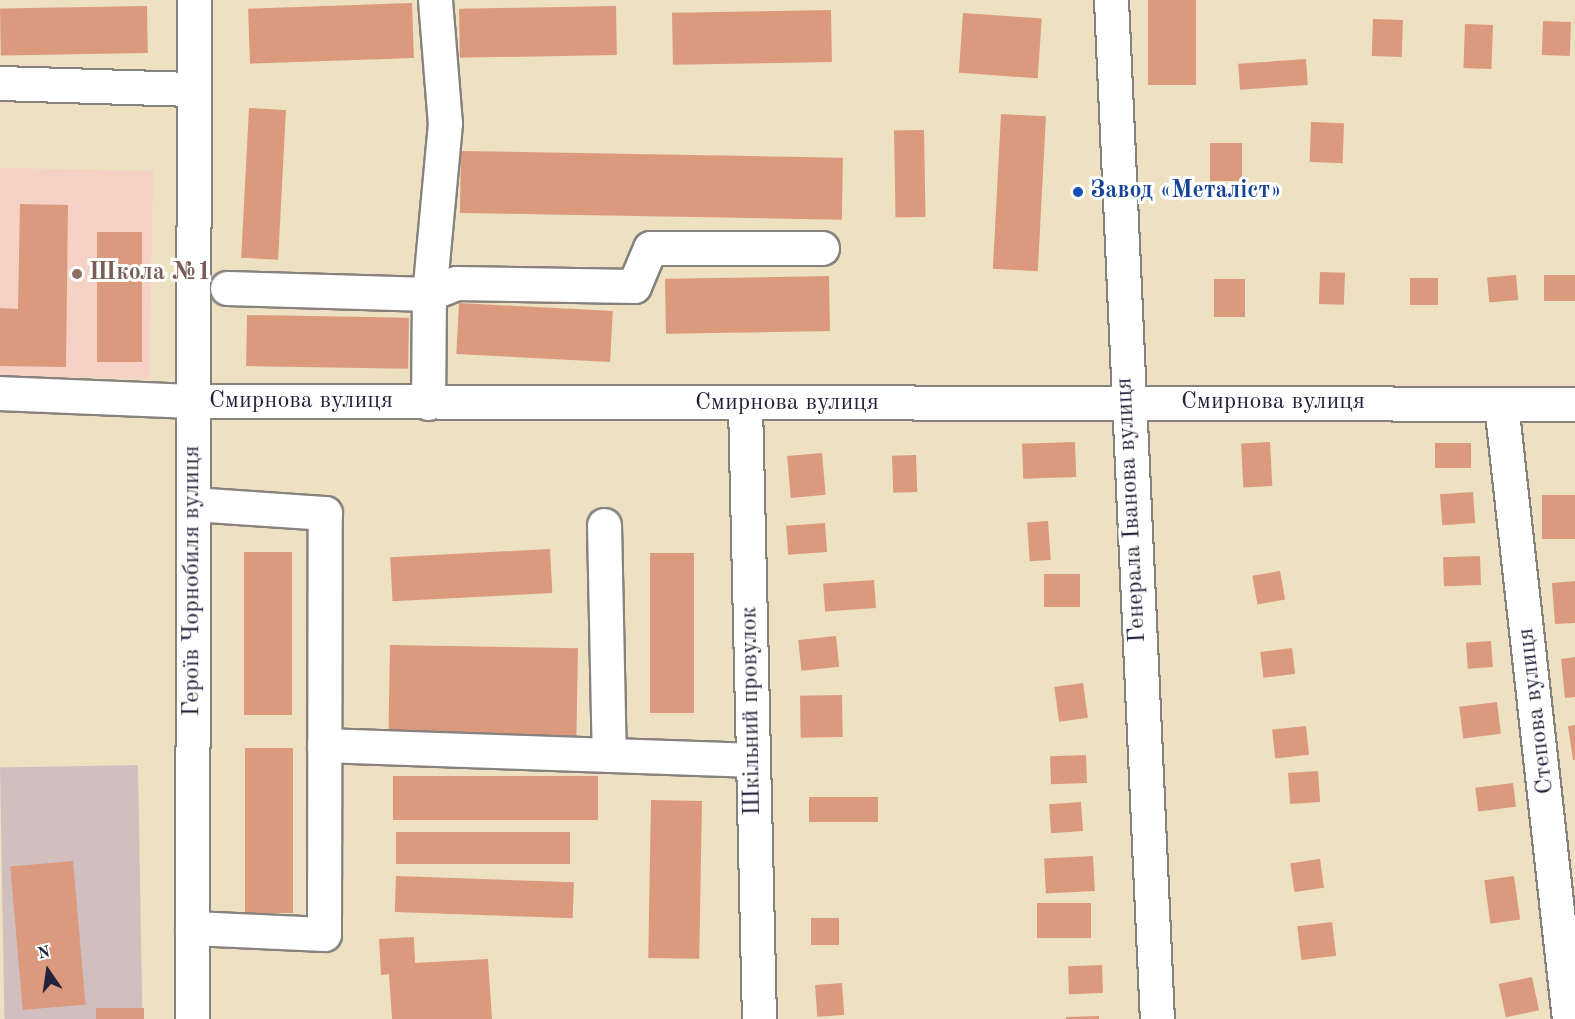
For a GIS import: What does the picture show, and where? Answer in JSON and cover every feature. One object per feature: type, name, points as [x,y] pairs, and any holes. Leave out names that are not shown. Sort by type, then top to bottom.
[{"type":"street","name":"Героїв Чорнобиля вулиця","points":[[192,1019],[194,0]]},
{"type":"street","points":[[428,402],[429,294],[445,123],[435,0]]},
{"type":"street","name":"Генерала Іванова вулиця","points":[[1111,0],[1127,403],[1157,1019]]},
{"type":"street","points":[[0,82],[194,89]]},
{"type":"street","points":[[227,288],[429,294],[456,283],[634,286],[650,248],[822,248]]},
{"type":"street","name":"Смирнова вулиця","points":[[0,393],[194,401],[746,404],[1575,404]]},
{"type":"street","name":"Шкільний провулок","points":[[746,404],[759,1019]]},
{"type":"street","name":"Степова вулиця","points":[[1501,404],[1569,1019]]},
{"type":"street","points":[[192,928],[324,934],[325,513],[194,504]]},
{"type":"street","points":[[604,525],[609,755]]},
{"type":"street","points":[[324,745],[753,760]]},
{"type":"shaded area","name":"Школа №1","points":[[0,168],[153,171],[149,379],[0,376]]},
{"type":"shaded area","points":[[138,765],[142,1019],[4,1019],[0,767]]},
{"type":"building","points":[[1148,0],[1196,0],[1196,85],[1148,85]]},
{"type":"building","points":[[412,3],[414,58],[250,64],[248,9]]},
{"type":"building","points":[[147,6],[148,53],[1,56],[0,9]]},
{"type":"building","points":[[616,6],[617,55],[460,58],[459,9]]},
{"type":"building","points":[[831,10],[832,62],[673,65],[672,13]]},
{"type":"building","points":[[963,13],[1042,19],[1038,78],[959,73]]},
{"type":"building","points":[[1373,19],[1403,20],[1402,57],[1372,56]]},
{"type":"building","points":[[1543,21],[1571,22],[1570,56],[1542,55]]},
{"type":"building","points":[[1465,24],[1493,25],[1491,69],[1463,68]]},
{"type":"building","points":[[1306,59],[1308,85],[1240,90],[1238,64]]},
{"type":"building","points":[[249,108],[286,110],[278,260],[241,258]]},
{"type":"building","points":[[1001,114],[1046,116],[1038,271],[993,269]]},
{"type":"building","points":[[1311,122],[1344,123],[1343,163],[1310,162]]},
{"type":"building","points":[[924,130],[926,217],[896,218],[894,131]]},
{"type":"building","points":[[1210,143],[1242,143],[1242,181],[1210,181]]},
{"type":"building","points":[[461,151],[843,158],[842,220],[460,213]]},
{"type":"building","points":[[20,204],[68,205],[66,367],[0,366],[0,308],[18,309]]},
{"type":"building","points":[[97,232],[142,232],[142,362],[97,362]]},
{"type":"building","points":[[1320,272],[1345,273],[1344,305],[1319,304]]},
{"type":"building","points":[[1516,275],[1518,300],[1489,302],[1487,278]]},
{"type":"building","points":[[1544,275],[1575,275],[1575,301],[1544,301]]},
{"type":"building","points":[[829,276],[830,331],[666,334],[665,279]]},
{"type":"building","points":[[1410,278],[1438,278],[1438,305],[1410,305]]},
{"type":"building","points":[[1214,279],[1245,279],[1245,317],[1214,317]]},
{"type":"building","points":[[459,303],[613,311],[610,362],[456,354]]},
{"type":"building","points":[[247,315],[409,318],[408,369],[246,366]]},
{"type":"building","points":[[1075,442],[1076,477],[1023,479],[1022,444]]},
{"type":"building","points":[[1270,442],[1272,486],[1243,487],[1241,444]]},
{"type":"building","points":[[1435,443],[1471,443],[1471,468],[1435,468]]},
{"type":"building","points":[[822,453],[826,495],[791,498],[787,456]]},
{"type":"building","points":[[916,455],[917,492],[893,493],[892,456]]},
{"type":"building","points":[[1473,492],[1475,523],[1442,525],[1440,494]]},
{"type":"building","points":[[1542,495],[1575,495],[1575,539],[1542,539]]},
{"type":"building","points":[[1048,521],[1051,560],[1030,561],[1027,522]]},
{"type":"building","points":[[825,523],[827,552],[788,555],[786,526]]},
{"type":"building","points":[[550,549],[552,593],[393,601],[390,557]]},
{"type":"building","points":[[244,552],[292,552],[292,715],[244,715]]},
{"type":"building","points":[[650,553],[694,553],[694,713],[650,713]]},
{"type":"building","points":[[1480,556],[1481,585],[1444,586],[1443,557]]},
{"type":"building","points":[[1280,571],[1285,600],[1257,604],[1252,576]]},
{"type":"building","points":[[1044,574],[1080,574],[1080,607],[1044,607]]},
{"type":"building","points":[[874,580],[876,608],[825,611],[823,584]]},
{"type":"building","points":[[1575,581],[1575,623],[1555,624],[1552,583]]},
{"type":"building","points":[[836,636],[839,667],[801,671],[798,640]]},
{"type":"building","points":[[1491,641],[1493,667],[1468,669],[1466,643]]},
{"type":"building","points":[[390,645],[578,648],[576,739],[388,736]]},
{"type":"building","points":[[1292,648],[1295,674],[1263,678],[1260,652]]},
{"type":"building","points":[[1575,657],[1575,697],[1565,698],[1561,659]]},
{"type":"building","points":[[1083,683],[1088,718],[1059,722],[1054,687]]},
{"type":"building","points":[[842,695],[843,737],[801,738],[800,696]]},
{"type":"building","points":[[1497,702],[1501,734],[1463,738],[1459,707]]},
{"type":"building","points":[[1575,725],[1575,760],[1573,760],[1568,726]]},
{"type":"building","points":[[1306,726],[1309,755],[1275,758],[1272,730]]},
{"type":"building","points":[[245,748],[293,748],[293,913],[245,913]]},
{"type":"building","points":[[1086,755],[1087,783],[1051,784],[1050,756]]},
{"type":"building","points":[[1318,771],[1320,802],[1290,804],[1288,773]]},
{"type":"building","points":[[393,776],[598,776],[598,820],[393,820]]},
{"type":"building","points":[[1513,783],[1516,807],[1478,811],[1475,788]]},
{"type":"building","points":[[809,797],[878,797],[878,822],[809,822]]},
{"type":"building","points":[[651,800],[702,801],[699,959],[648,958]]},
{"type":"building","points":[[1081,802],[1083,831],[1051,833],[1049,804]]},
{"type":"building","points":[[396,832],[570,832],[570,864],[396,864]]},
{"type":"building","points":[[1093,856],[1095,891],[1046,894],[1044,859]]},
{"type":"building","points":[[1320,859],[1324,888],[1294,892],[1290,863]]},
{"type":"building","points":[[73,861],[86,1004],[23,1010],[10,866]]},
{"type":"building","points":[[396,876],[574,882],[573,918],[395,912]]},
{"type":"building","points":[[1514,876],[1520,920],[1490,924],[1484,880]]},
{"type":"building","points":[[1037,903],[1091,903],[1091,938],[1037,938]]},
{"type":"building","points":[[811,918],[839,918],[839,945],[811,945]]},
{"type":"building","points":[[1332,922],[1336,956],[1301,960],[1297,926]]},
{"type":"building","points":[[414,937],[415,963],[488,959],[492,1019],[392,1019],[389,974],[381,975],[379,939]]},
{"type":"building","points":[[1102,965],[1103,993],[1069,994],[1068,966]]},
{"type":"building","points":[[1532,977],[1539,1010],[1506,1017],[1499,984]]},
{"type":"building","points":[[842,983],[844,1015],[817,1017],[815,985]]},
{"type":"building","points":[[96,1008],[144,1008],[144,1019],[96,1019]]},
{"type":"building","points":[[1099,1016],[1099,1019],[1066,1019],[1066,1017]]},
{"type":"place","name":"Завод «Металіст»","points":[[1078,192]]},
{"type":"place","name":"Школа №1","points":[[77,274]]}]
